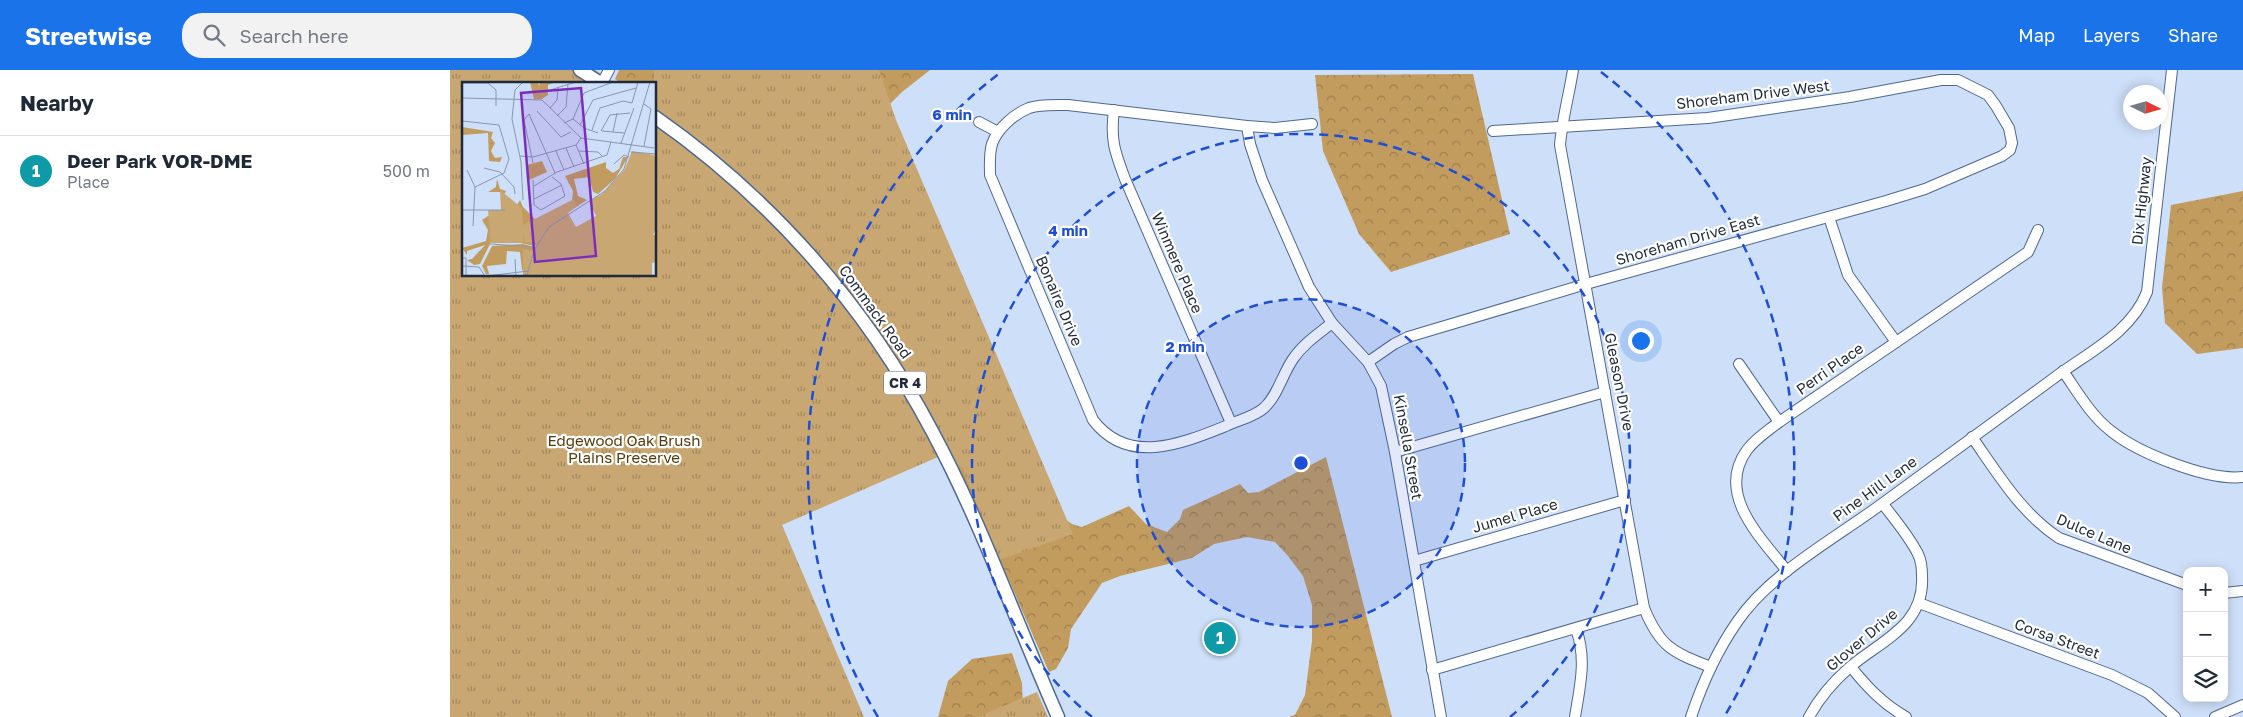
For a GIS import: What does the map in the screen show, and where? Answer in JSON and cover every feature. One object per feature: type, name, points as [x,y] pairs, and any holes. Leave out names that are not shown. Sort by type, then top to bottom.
[{"type":"main road","points":[[580,70],[599,82]]},
{"type":"main road","name":"Commack Road","points":[[656,118],[699,148],[727,172],[790,233],[846,297],[883,346],[933,432],[962,493],[1058,717]]},
{"type":"street","points":[[603,82],[609,70]]},
{"type":"street","name":"Gleason Drive","points":[[1573,70],[1565,115],[1561,126],[1560,145],[1644,608],[1656,634],[1665,644],[1678,654],[1711,667]]},
{"type":"street","name":"Dix Highway","points":[[2124,327],[2141,306],[2146,292],[2172,70]]},
{"type":"street","name":"Shoreham Drive West","points":[[1493,131],[1708,118],[1850,97],[1941,80],[1958,80],[1988,95],[2008,128],[2012,143]]},
{"type":"street","points":[[980,122],[998,132],[1014,117],[1029,108],[1047,105],[1068,105],[1247,126],[1275,128],[1312,124]]},
{"type":"street","name":"Winmere Place","points":[[1114,110],[1112,128],[1113,148],[1231,423]]},
{"type":"street","name":"Kinsella Street","points":[[1247,126],[1250,144],[1262,180],[1309,287],[1332,323],[1368,362],[1381,386],[1385,398],[1441,717]]},
{"type":"street","name":"Bonaire Drive","points":[[998,132],[992,143],[990,175],[1093,420],[1101,431],[1113,440],[1144,448],[1160,447],[1205,434],[1263,410],[1271,401],[1293,358],[1310,339],[1332,323]]},
{"type":"street","name":"Shoreham Drive East","points":[[1368,362],[1408,337],[1586,284],[1886,201],[1949,179],[2002,156],[2010,150],[2012,143]]},
{"type":"street","points":[[1829,217],[1848,276],[1896,342]]},
{"type":"street","name":"Perri Place","points":[[1787,571],[1748,520],[1739,502],[1736,480],[1740,463],[1747,450],[1757,439],[1779,422],[2028,252],[2038,230]]},
{"type":"street","name":"Pine Hill Lane","points":[[1691,717],[1711,667],[1737,621],[1755,600],[1787,571],[1883,504],[2124,327]]},
{"type":"street","points":[[1739,364],[1779,422]]},
{"type":"street","points":[[2063,371],[2091,411],[2110,430],[2135,447],[2211,475],[2229,479],[2243,477]]},
{"type":"street","points":[[1395,452],[1605,392]]},
{"type":"street","name":"Dulce Lane","points":[[1972,437],[2014,496],[2030,516],[2044,529],[2058,538],[2183,584]]},
{"type":"street","name":"Jumel Place","points":[[1414,561],[1625,500]]},
{"type":"street","name":"Glover Drive","points":[[1810,717],[1815,707],[1834,682],[1898,632],[1912,618],[1919,603],[1923,587],[1919,555],[1883,504]]},
{"type":"street","points":[[2228,592],[2243,591]]},
{"type":"street","name":"Corsa Street","points":[[1919,603],[2112,675],[2148,693],[2175,717]]},
{"type":"street","points":[[1432,670],[1644,608]]},
{"type":"street","points":[[1575,717],[1583,661],[1581,644],[1576,629]]},
{"type":"street","points":[[1851,667],[1870,690],[1890,708],[1906,717]]},
{"type":"street","points":[[2215,717],[2243,705]]},
{"type":"green space","name":"Edgewood Oak Brush Plains Preserve","points":[[450,70],[595,70],[614,82],[462,82],[462,276],[656,276],[656,82],[654,82],[654,70],[879,70],[896,120],[1073,534],[999,560],[963,469],[948,458],[938,457],[782,525],[864,717],[450,717]]},
{"type":"green space","points":[[619,70],[930,70],[902,92],[873,121],[1059,515],[1072,524],[1082,527],[1129,506],[1146,524],[1167,532],[1180,519],[1183,510],[1240,484],[1248,493],[1259,492],[1326,457],[1392,717],[1289,717],[1295,715],[1305,695],[1312,641],[1312,605],[1303,576],[1275,542],[1247,537],[1214,544],[1192,558],[1120,576],[1102,583],[1071,629],[1068,648],[1056,669],[1049,672],[983,521],[875,324],[656,85],[656,82],[619,82],[615,79]]},
{"type":"green space","points":[[1473,74],[1510,234],[1391,272],[1359,234],[1323,151],[1315,75]]},
{"type":"green space","points":[[2243,191],[2243,348],[2197,354],[2165,323],[2162,288],[2171,205]]},
{"type":"green space","points":[[1012,653],[1022,683],[1023,711],[1032,717],[938,717],[948,681],[972,659]]},
{"type":"green space","points":[[1037,692],[1048,717],[977,717]]},
{"type":"place","name":"Deer Park VOR-DME","points":[[1220,638]]}]
